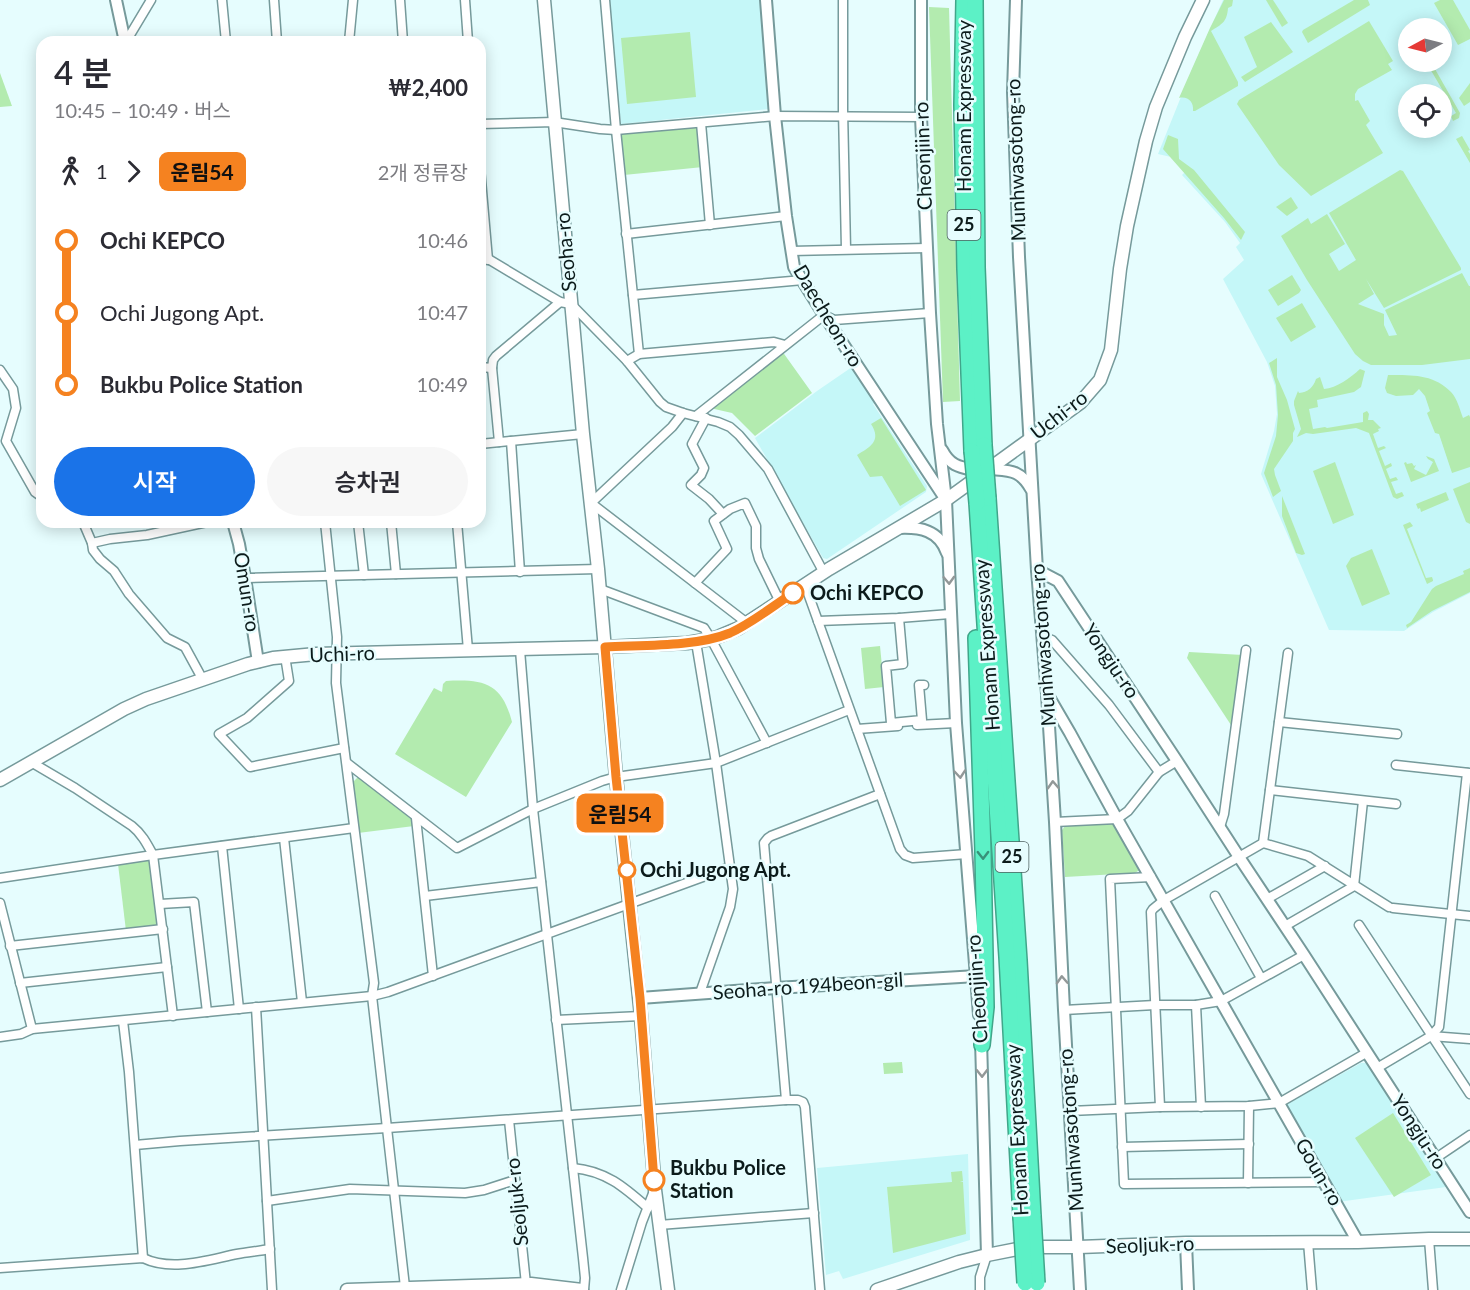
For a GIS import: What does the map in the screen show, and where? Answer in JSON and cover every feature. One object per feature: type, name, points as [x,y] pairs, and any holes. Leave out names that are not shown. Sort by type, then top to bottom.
[{"type":"highway","name":"Honam Expressway","points":[[964,0],[962,105],[965,269],[1019,960],[1027,1217]]},
{"type":"highway","name":"Honam Expressway","points":[[975,0],[978,448]]},
{"type":"highway","name":"Honam Expressway","points":[[982,501],[980,545],[1032,1286]]},
{"type":"highway","points":[[980,545],[975,606],[986,1007],[982,1045]]},
{"type":"main road","name":"Seoha-ro","points":[[544,0],[565,303],[598,569],[616,777],[640,998],[655,1190],[668,1290]]},
{"type":"main road","name":"Uchi-ro","points":[[0,780],[124,709],[146,699],[258,662],[285,656],[605,647],[696,642],[711,639],[747,624],[824,573],[946,500],[1080,403],[1100,380],[1111,350],[1125,235],[1146,141],[1156,107],[1203,0]]},
{"type":"main road","name":"Seoljuk-ro","points":[[877,1290],[959,1262],[1028,1247],[1470,1239]]},
{"type":"main road","points":[[347,1290],[526,1284],[583,1290]]},
{"type":"street","points":[[116,0],[125,36]]},
{"type":"street","points":[[129,36],[151,0]]},
{"type":"street","points":[[222,0],[226,36]]},
{"type":"street","points":[[274,0],[277,36]]},
{"type":"street","points":[[350,36],[353,0]]},
{"type":"street","points":[[400,0],[403,36]]},
{"type":"street","points":[[465,0],[468,36]]},
{"type":"street","points":[[604,0],[639,354]]},
{"type":"street","name":"Daecheon-ro","points":[[766,0],[775,116],[794,267],[946,500]]},
{"type":"street","points":[[843,0],[846,249]]},
{"type":"street","name":"Cheonjiin-ro","points":[[921,0],[921,117],[930,313],[946,500],[956,723],[982,1045],[987,1255]]},
{"type":"street","name":"Munhwasotong-ro","points":[[1016,0],[1013,92],[1019,257],[1032,492],[1055,822],[1080,1290]]},
{"type":"street","points":[[486,124],[554,122],[616,130],[775,116],[921,117]]},
{"type":"street","points":[[701,123],[710,225]]},
{"type":"street","points":[[626,234],[786,216]]},
{"type":"street","points":[[486,237],[488,260],[565,303],[627,361],[666,407],[730,427],[768,469],[824,573]]},
{"type":"street","points":[[791,250],[927,248]]},
{"type":"street","points":[[633,295],[804,280]]},
{"type":"street","points":[[499,442],[493,360],[565,303]]},
{"type":"street","points":[[696,416],[824,315],[834,320],[930,313]]},
{"type":"street","points":[[627,361],[639,354],[774,342],[785,345]]},
{"type":"street","points":[[486,368],[492,368]]},
{"type":"street","points":[[0,370],[13,389],[16,408],[6,441],[36,493]]},
{"type":"street","points":[[683,413],[672,427],[591,503],[747,624]]},
{"type":"street","points":[[706,418],[692,444],[704,468],[701,475],[691,485],[723,514]]},
{"type":"street","points":[[486,443],[583,434]]},
{"type":"street","points":[[511,441],[520,572]]},
{"type":"street","points":[[940,446],[946,457],[959,467],[1018,473],[1026,480],[1032,492]]},
{"type":"street","points":[[695,583],[728,549],[714,521],[745,503],[756,526],[756,548],[759,559],[780,602]]},
{"type":"street","points":[[899,528],[914,527],[928,531],[942,542],[948,555]]},
{"type":"street","points":[[86,528],[93,543],[93,550],[114,571],[129,594],[167,638],[185,647],[202,680]]},
{"type":"street","points":[[93,543],[179,528]]},
{"type":"street","name":"Omun-ro","points":[[235,528],[258,662]]},
{"type":"street","points":[[326,528],[337,637],[336,683],[374,982],[372,996],[405,1287]]},
{"type":"street","points":[[359,528],[364,575]]},
{"type":"street","points":[[392,528],[396,574]]},
{"type":"street","points":[[458,528],[468,650]]},
{"type":"street","points":[[245,578],[598,569]]},
{"type":"street","name":"Yongju-ro","points":[[1037,570],[1058,581],[1470,1212]]},
{"type":"street","points":[[805,585],[900,849],[905,855],[913,858],[967,854]]},
{"type":"street","points":[[600,589],[704,628],[766,743]]},
{"type":"street","points":[[818,621],[950,614]]},
{"type":"street","points":[[899,618],[903,664],[886,666],[891,723],[922,720],[919,685],[924,684]]},
{"type":"street","name":"Yongju-ro","points":[[1042,636],[1052,640],[1109,705],[1159,772]]},
{"type":"street","points":[[696,642],[733,883],[733,895],[700,993]]},
{"type":"street","points":[[520,650],[533,809],[585,1278],[583,1290]]},
{"type":"street","points":[[1220,827],[1224,814],[1246,650]]},
{"type":"street","points":[[1263,843],[1288,653]]},
{"type":"street","points":[[285,656],[289,681],[247,718],[219,734],[250,766],[344,748]]},
{"type":"street","name":"Goun-ro","points":[[1047,694],[1358,1242]]},
{"type":"street","points":[[347,763],[457,848],[533,809],[602,781],[716,763],[849,710]]},
{"type":"street","points":[[1279,722],[1397,734]]},
{"type":"street","points":[[856,729],[956,723]]},
{"type":"street","points":[[1055,822],[1117,819],[1128,812],[1159,772],[1177,760]]},
{"type":"street","points":[[31,762],[132,826],[143,837],[153,855],[172,1016]]},
{"type":"street","points":[[1377,1068],[1431,1035],[1439,1027],[1469,773],[1396,765]]},
{"type":"street","points":[[1270,790],[1396,804]]},
{"type":"street","points":[[786,1101],[764,843],[771,836],[880,794]]},
{"type":"street","points":[[1354,886],[1363,801]]},
{"type":"street","points":[[416,818],[433,976]]},
{"type":"street","points":[[0,878],[354,828]]},
{"type":"street","points":[[284,838],[302,1002]]},
{"type":"street","points":[[1160,1107],[1151,912],[1164,900],[1263,843],[1308,856],[1391,907],[1470,916]]},
{"type":"street","points":[[222,846],[239,1009]]},
{"type":"street","points":[[1267,899],[1325,866]]},
{"type":"street","points":[[0,1036],[21,1034],[32,1029],[372,996],[433,976],[730,867]]},
{"type":"street","points":[[1151,877],[1110,879],[1124,1184],[1324,1182]]},
{"type":"street","points":[[425,896],[541,882]]},
{"type":"street","points":[[1285,926],[1354,886]]},
{"type":"street","points":[[1215,896],[1261,978]]},
{"type":"street","points":[[160,904],[194,902],[207,1012]]},
{"type":"street","points":[[0,903],[32,1029]]},
{"type":"street","points":[[1359,925],[1470,1094]]},
{"type":"street","points":[[10,946],[163,928]]},
{"type":"street","points":[[1064,1010],[1196,1005],[1221,1001],[1304,955]]},
{"type":"street","points":[[20,983],[167,967]]},
{"type":"street","name":"Seoha-ro 194beon-gil","points":[[640,998],[976,976]]},
{"type":"street","points":[[1196,1005],[1201,1107]]},
{"type":"street","points":[[256,1007],[272,1290]]},
{"type":"street","points":[[556,1020],[641,1016]]},
{"type":"street","points":[[123,1021],[143,1258]]},
{"type":"street","points":[[1431,1035],[1470,1039]]},
{"type":"street","points":[[1070,1111],[1249,1106],[1279,1103],[1366,1053]]},
{"type":"street","points":[[135,1145],[798,1100],[803,1102],[805,1107],[820,1290]]},
{"type":"street","points":[[1248,1183],[1249,1106]]},
{"type":"street","name":"Seoljuk-ro","points":[[509,1120],[526,1284]]},
{"type":"street","points":[[1436,1158],[1470,1135]]},
{"type":"street","points":[[1122,1147],[1249,1144]]},
{"type":"street","points":[[573,1168],[603,1174],[648,1208]]},
{"type":"street","points":[[267,1200],[340,1190],[465,1193],[484,1190],[515,1180]]},
{"type":"street","points":[[621,1290],[642,1222],[655,1190]]},
{"type":"street","points":[[659,1225],[814,1213]]},
{"type":"street","points":[[1429,1239],[1433,1290]]},
{"type":"street","points":[[1308,1242],[1312,1290]]},
{"type":"street","points":[[1186,1243],[1188,1290]]},
{"type":"street","points":[[0,1268],[143,1258],[162,1263],[197,1262],[246,1252],[270,1250]]},
{"type":"street","points":[[980,1290],[980,1277],[987,1255]]},
{"type":"shaded area","points":[[608,0],[760,0],[769,109],[621,124]]},
{"type":"shaded area","points":[[1223,0],[1470,0],[1470,593],[1433,612],[1404,631],[1329,630],[1261,474],[1277,414],[1275,386],[1267,362],[1223,279],[1244,260],[1236,247],[1240,243],[1225,222],[1182,175],[1185,172],[1171,157],[1158,154]]},
{"type":"shaded area","points":[[852,367],[876,402],[873,404],[927,486],[926,492],[827,559],[823,558],[755,438]]},
{"type":"shaded area","points":[[1361,1063],[1369,1063],[1446,1187],[1338,1202],[1284,1106]]},
{"type":"shaded area","points":[[968,1154],[970,1240],[843,1279],[839,1271],[826,1275],[817,1168]]},
{"type":"green space","points":[[1224,0],[1233,0],[1232,6],[1228,8],[1223,22],[1211,31],[1238,86],[1193,111],[1190,100],[1179,98]]},
{"type":"green space","points":[[1266,0],[1273,0],[1288,23],[1282,27]]},
{"type":"green space","points":[[1354,0],[1368,0],[1370,5],[1308,43],[1303,30]]},
{"type":"green space","points":[[1440,0],[1453,0],[1470,30],[1470,39],[1458,45],[1452,34],[1452,18],[1443,18],[1434,3]]},
{"type":"green space","points":[[929,7],[949,8],[960,401],[943,402]]},
{"type":"green space","points":[[1369,21],[1393,61],[1388,64],[1392,70],[1358,89],[1355,101],[1358,100],[1370,121],[1366,125],[1383,153],[1311,196],[1279,165],[1237,104],[1239,100]]},
{"type":"green space","points":[[1271,22],[1293,52],[1245,82],[1241,77],[1257,67],[1244,37]]},
{"type":"green space","points":[[690,32],[696,97],[627,104],[621,38]]},
{"type":"green space","points":[[1432,72],[1437,72],[1444,84],[1439,84]]},
{"type":"green space","points":[[0,73],[12,106],[0,107]]},
{"type":"green space","points":[[1470,83],[1470,102],[1464,106],[1459,98]]},
{"type":"green space","points":[[1452,99],[1460,113],[1459,118],[1453,121],[1452,115],[1456,113],[1452,106]]},
{"type":"green space","points":[[696,126],[700,129],[703,167],[624,175],[620,132]]},
{"type":"green space","points":[[1168,135],[1178,139],[1179,159],[1194,170],[1245,232],[1241,240],[1163,149]]},
{"type":"green space","points":[[1462,136],[1470,150],[1468,151],[1470,163],[1456,139]]},
{"type":"green space","points":[[1400,170],[1403,171],[1461,270],[1384,308],[1366,279],[1374,294],[1358,304],[1384,314],[1384,325],[1389,336],[1397,335],[1385,310],[1462,273],[1470,286],[1470,359],[1422,365],[1371,365],[1363,361],[1355,354],[1281,236],[1308,218],[1311,224],[1327,214],[1345,244],[1329,254],[1339,271],[1356,260],[1329,213]]},
{"type":"green space","points":[[1291,197],[1298,208],[1287,216],[1276,207]]},
{"type":"green space","points":[[1292,275],[1301,290],[1278,306],[1268,290]]},
{"type":"green space","points":[[1302,303],[1316,327],[1291,342],[1276,318]]},
{"type":"green space","points":[[782,351],[812,393],[755,436],[732,413],[710,408]]},
{"type":"green space","points":[[1277,358],[1277,377],[1287,400],[1295,429],[1293,441],[1274,469],[1281,491],[1273,497],[1264,473],[1276,436],[1278,415],[1276,385],[1269,363]]},
{"type":"green space","points":[[1360,369],[1365,371],[1361,387],[1354,392],[1317,400],[1318,407],[1309,409],[1313,429],[1363,422],[1363,413],[1367,411],[1368,420],[1373,420],[1381,428],[1373,434],[1378,448],[1384,446],[1386,448],[1379,451],[1385,466],[1391,463],[1392,466],[1386,469],[1390,479],[1396,477],[1398,480],[1391,482],[1396,494],[1402,492],[1404,496],[1397,499],[1393,497],[1369,433],[1356,428],[1306,433],[1297,437],[1301,429],[1294,405],[1298,391],[1299,393],[1308,391],[1320,377],[1324,389],[1334,387]]},
{"type":"green space","points":[[1388,375],[1430,379],[1451,392],[1463,418],[1469,415],[1470,417],[1470,467],[1452,473],[1439,434],[1435,433],[1427,413],[1430,411],[1425,396],[1419,389],[1413,395],[1396,396],[1387,393],[1385,388]]},
{"type":"green space","points":[[881,418],[926,490],[900,506],[882,476],[870,477],[857,455],[873,443],[875,435],[871,424]]},
{"type":"green space","points":[[1426,456],[1434,459],[1439,471],[1411,482],[1404,463],[1416,465],[1414,469],[1426,475],[1433,462]]},
{"type":"green space","points":[[1335,462],[1354,515],[1333,524],[1313,471]]},
{"type":"green space","points":[[1470,482],[1470,524],[1466,522],[1453,489]]},
{"type":"green space","points":[[1446,492],[1449,500],[1421,512],[1420,508],[1418,509],[1416,504]]},
{"type":"green space","points":[[1282,496],[1305,554],[1296,553],[1282,516]]},
{"type":"green space","points":[[1410,522],[1413,526],[1407,529],[1426,578],[1432,577],[1433,580],[1427,584],[1403,525]]},
{"type":"green space","points":[[1372,549],[1390,594],[1362,606],[1346,566],[1351,558]]},
{"type":"green space","points":[[1470,568],[1470,592],[1432,611],[1407,628],[1406,625],[1411,622],[1432,589],[1464,574],[1463,571]]},
{"type":"green space","points":[[880,646],[884,687],[865,689],[861,648]]},
{"type":"green space","points":[[1189,652],[1243,655],[1234,726],[1231,725],[1187,658]]},
{"type":"green space","points":[[446,681],[471,681],[490,686],[503,699],[512,722],[466,797],[395,754],[434,688],[442,692]]},
{"type":"green space","points":[[358,777],[412,818],[414,826],[358,833],[352,783]]},
{"type":"green space","points":[[1108,823],[1117,826],[1141,869],[1135,873],[1065,877],[1062,830],[1066,825]]},
{"type":"green space","points":[[150,860],[158,927],[126,931],[118,864]]},
{"type":"green space","points":[[902,1062],[903,1073],[884,1074],[883,1063]]},
{"type":"green space","points":[[1393,1113],[1431,1175],[1394,1197],[1355,1138]]},
{"type":"green space","points":[[962,1171],[963,1181],[960,1181],[963,1182],[966,1234],[893,1253],[887,1187],[952,1182],[951,1172]]},
{"type":"bus line","name":"운림54","points":[[654,1180],[640,998],[616,777],[605,647],[687,643],[711,639],[740,628],[793,593]]},
{"type":"place","name":"Ochi KEPCO","points":[[793,593]]},
{"type":"place","name":"Ochi Jugong Apt.","points":[[627,870]]},
{"type":"place","name":"Bukbu Police Station","points":[[654,1180]]}]
